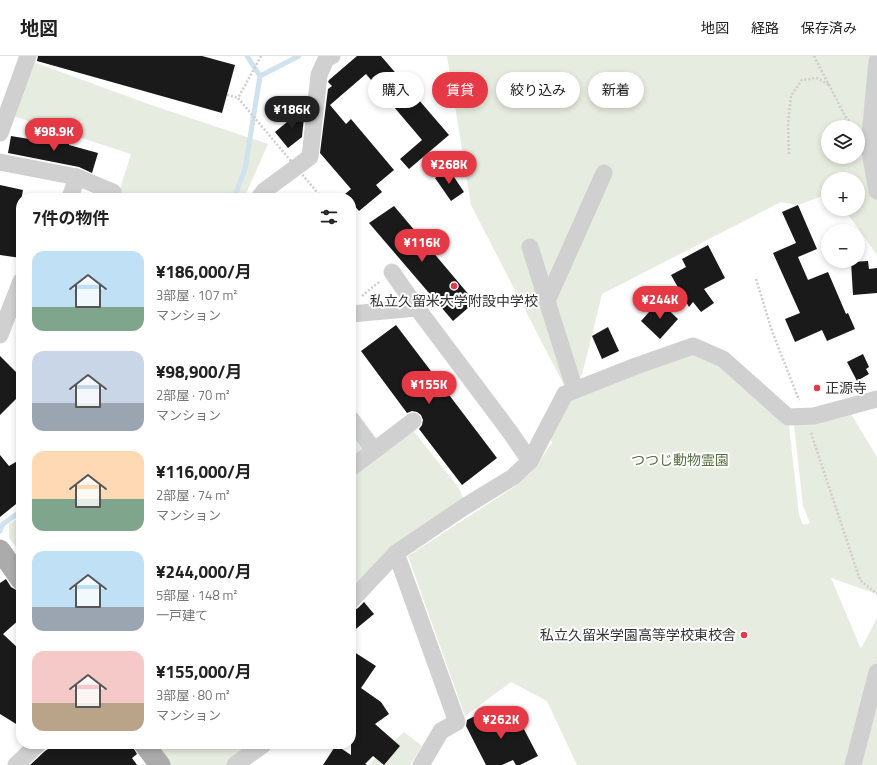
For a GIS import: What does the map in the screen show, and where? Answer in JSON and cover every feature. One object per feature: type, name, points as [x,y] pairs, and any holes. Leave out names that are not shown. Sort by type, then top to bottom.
[{"type":"main road","points":[[148,749],[160,765]]},
{"type":"street","points":[[0,133],[28,56]]},
{"type":"street","points":[[263,193],[310,157],[319,75],[326,60],[332,56]]},
{"type":"street","points":[[877,61],[869,146],[877,192]]},
{"type":"street","points":[[0,162],[77,177],[113,192]]},
{"type":"street","points":[[547,300],[604,173]]},
{"type":"street","points":[[72,193],[77,177]]},
{"type":"street","points":[[530,247],[575,390]]},
{"type":"street","points":[[392,272],[530,461]]},
{"type":"street","points":[[0,335],[16,294]]},
{"type":"street","points":[[356,307],[417,308]]},
{"type":"street","points":[[356,596],[396,553],[464,507],[513,477],[530,461],[565,394],[575,390],[693,346],[723,358],[788,417],[814,416],[877,399]]},
{"type":"street","points":[[356,464],[413,421]]},
{"type":"street","points":[[356,426],[374,450]]},
{"type":"street","points":[[396,553],[457,722],[441,730],[421,765]]},
{"type":"street","points":[[853,765],[877,672]]},
{"type":"street","points":[[16,765],[33,749]]},
{"type":"street","points":[[235,765],[257,749]]},
{"type":"path","points":[[238,98],[261,56]]},
{"type":"path","points":[[814,56],[848,120]]},
{"type":"path","points":[[790,154],[788,123],[791,96],[802,80],[816,78],[829,85]]},
{"type":"path","points":[[227,95],[238,98],[318,193]]},
{"type":"path","points":[[356,305],[392,272]]},
{"type":"path","points":[[756,279],[772,331],[806,416],[860,580],[877,594]]},
{"type":"green space","points":[[447,56],[877,56],[877,255],[865,238],[865,224],[855,224],[849,216],[865,216],[865,172],[821,172],[821,197],[798,205],[781,202],[602,294],[582,375],[565,387],[471,205],[455,108],[488,108],[488,72],[450,72]]},
{"type":"green space","points":[[28,60],[151,105],[268,144],[246,193],[119,193],[131,154],[10,115]]},
{"type":"green space","name":"つつじ動物霊園","points":[[693,346],[788,417],[799,515],[803,525],[810,523],[803,506],[794,425],[851,414],[877,457],[877,594],[831,578],[861,649],[877,618],[877,765],[577,765],[547,701],[511,682],[465,716],[408,556],[517,485],[534,469],[552,443],[548,429],[565,394]]},
{"type":"green space","points":[[411,428],[459,488],[463,498],[394,549],[356,591],[356,470]]},
{"type":"green space","points":[[356,432],[368,448],[356,457]]},
{"type":"green space","points":[[16,519],[16,547],[9,538],[9,524]]},
{"type":"green space","points":[[404,732],[422,746],[410,765],[369,765],[377,756]]},
{"type":"green space","points":[[154,749],[250,749],[228,765],[165,765]]},
{"type":"building","points":[[38,56],[202,56],[235,65],[222,113],[37,61]]},
{"type":"building","points":[[357,56],[381,56],[395,72],[368,72],[368,76],[366,74],[330,105],[346,124],[351,119],[394,170],[376,185],[382,192],[359,211],[356,208],[356,193],[346,193],[351,189],[320,153],[328,89],[332,86],[328,82]]},
{"type":"building","points":[[424,106],[449,135],[409,169],[400,159],[422,140],[395,108],[424,108]]},
{"type":"building","points":[[305,107],[302,137],[288,148],[275,132]]},
{"type":"building","points":[[42,134],[70,141],[69,145],[98,153],[92,173],[79,167],[8,153],[11,136],[41,141]]},
{"type":"building","points":[[448,168],[464,192],[451,201],[435,178]]},
{"type":"building","points":[[0,185],[23,190],[22,193],[16,193],[16,257],[0,255]]},
{"type":"building","points":[[798,205],[817,249],[798,257],[808,280],[828,272],[846,314],[848,313],[855,329],[827,341],[822,330],[795,342],[785,319],[800,313],[773,253],[796,243],[782,212]]},
{"type":"building","points":[[394,206],[475,302],[453,321],[369,223]]},
{"type":"building","points":[[708,245],[725,278],[704,289],[714,303],[701,312],[693,302],[689,307],[671,275],[686,267],[682,259]]},
{"type":"building","points":[[865,261],[868,261],[869,269],[877,268],[877,293],[853,295],[851,268],[865,268]]},
{"type":"building","points":[[659,301],[678,319],[660,339],[641,321]]},
{"type":"building","points":[[396,325],[497,458],[462,485],[419,429],[423,420],[421,415],[412,411],[407,413],[361,351]]},
{"type":"building","points":[[608,327],[619,351],[602,359],[592,336]]},
{"type":"building","points":[[863,354],[869,367],[866,369],[869,374],[857,381],[847,362]]},
{"type":"building","points":[[0,356],[16,372],[16,399],[0,415]]},
{"type":"building","points":[[0,455],[9,466],[16,462],[16,504],[0,517]]},
{"type":"building","points":[[6,579],[11,587],[16,590],[16,623],[3,634],[16,646],[16,724],[0,714],[0,583]]},
{"type":"building","points":[[364,602],[374,614],[356,629],[356,609]]},
{"type":"building","points":[[356,653],[376,666],[361,688],[381,702],[389,714],[375,724],[400,746],[384,765],[373,756],[365,764],[367,765],[323,765],[333,749],[342,749],[351,755],[351,749],[356,749]]},
{"type":"building","points":[[515,712],[538,756],[520,765],[516,765],[513,760],[502,765],[486,765],[466,726],[467,720],[481,713],[488,726]]},
{"type":"building","points":[[48,749],[134,749],[137,754],[132,758],[137,765],[30,765]]},
{"type":"waterway","points":[[247,56],[260,76]]},
{"type":"waterway","points":[[236,193],[245,169],[260,76],[299,56]]},
{"type":"waterway","points":[[0,531],[3,524],[16,515]]},
{"type":"place","name":"私立久留米大学附設中学校","points":[[454,286]]},
{"type":"place","name":"正源寺","points":[[817,388]]},
{"type":"place","name":"私立久留米学園高等学校東校舎","points":[[744,635]]}]
